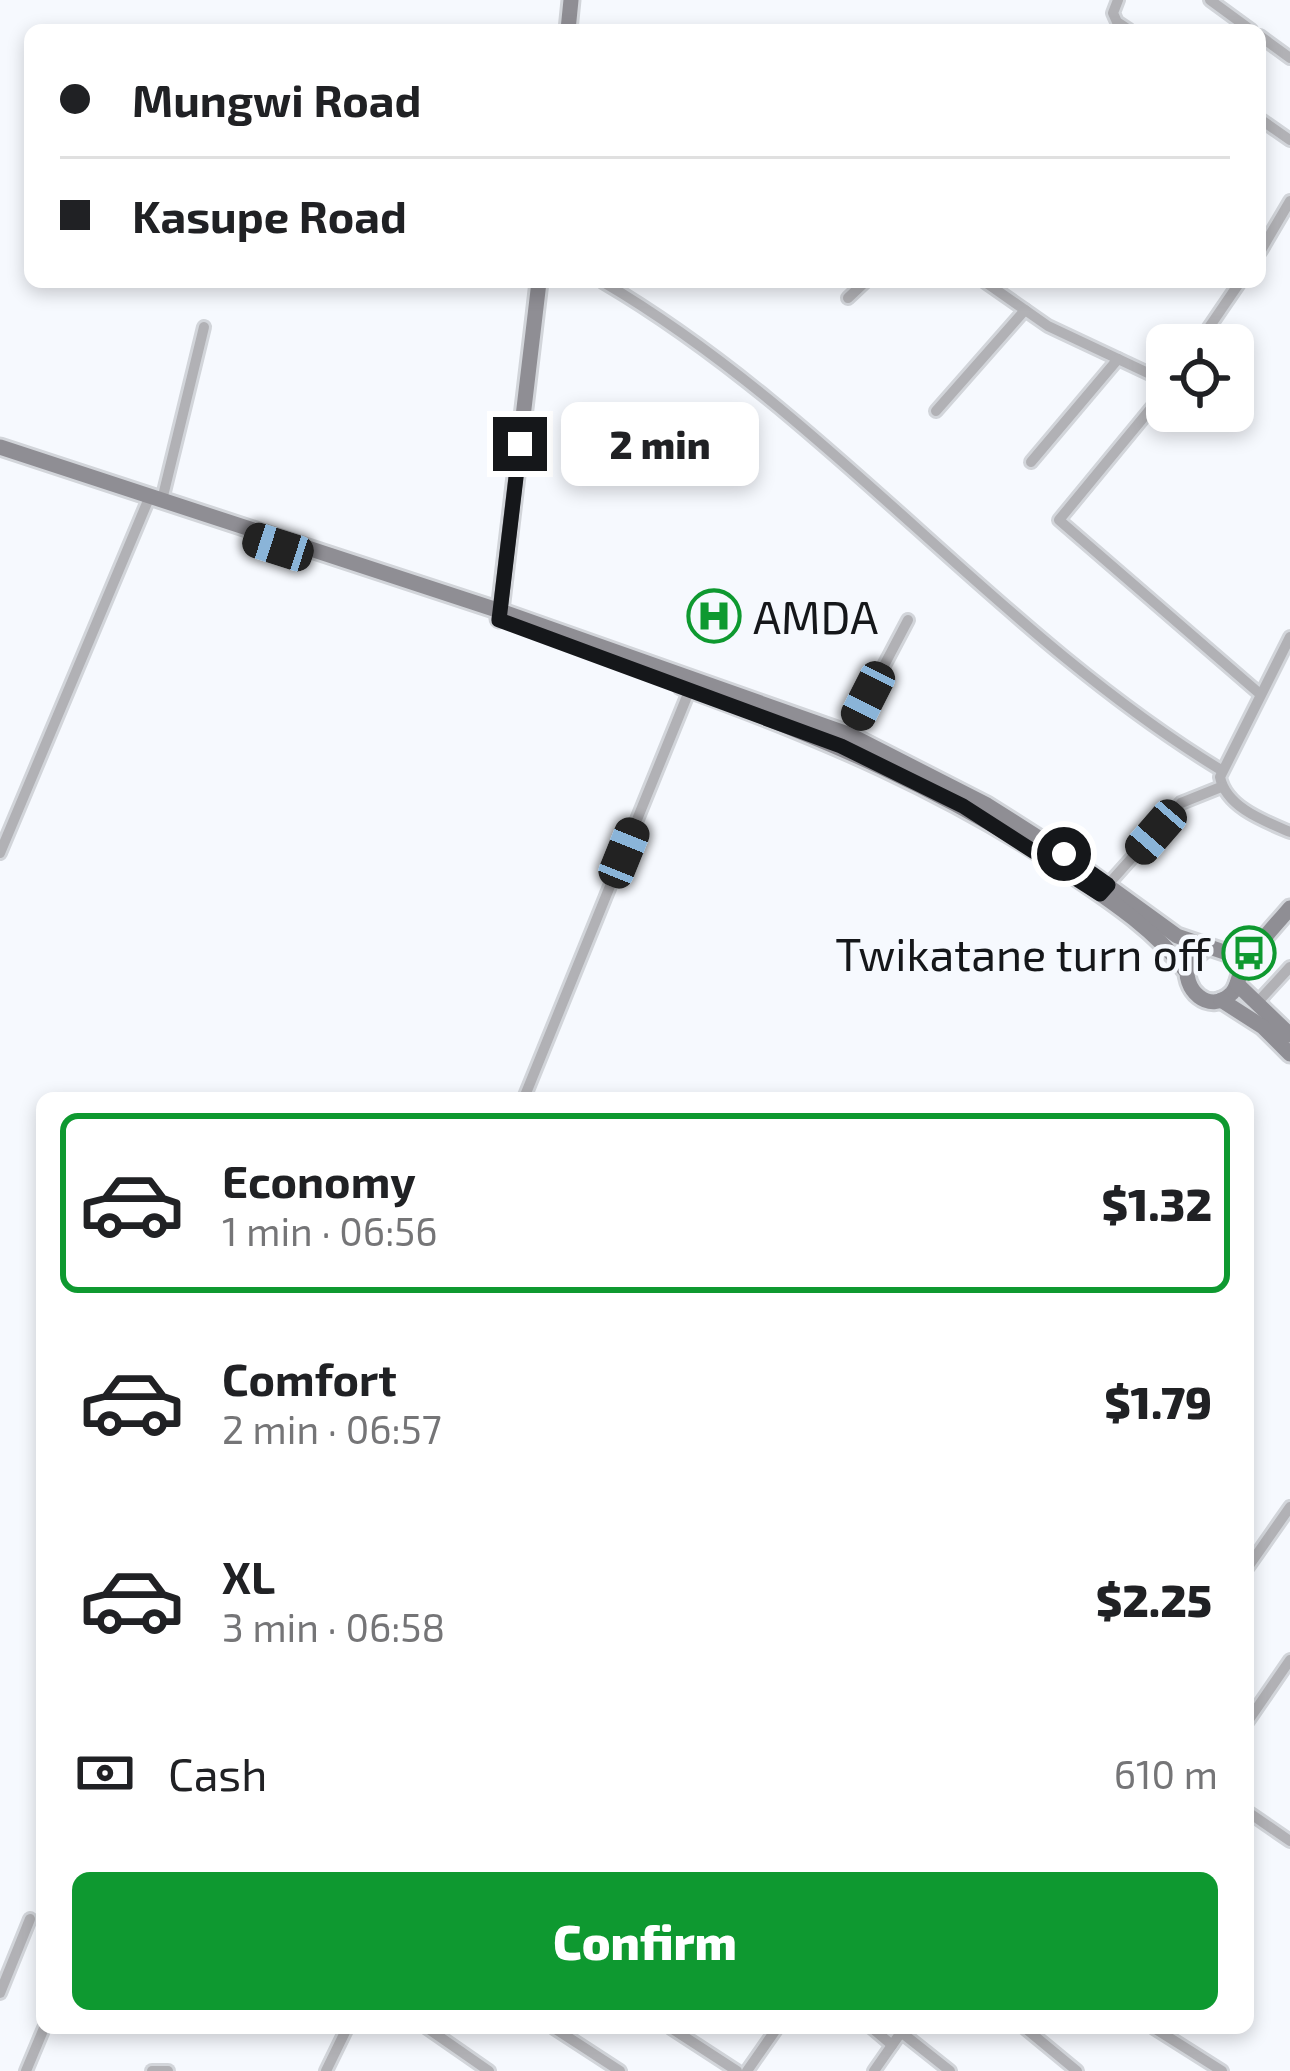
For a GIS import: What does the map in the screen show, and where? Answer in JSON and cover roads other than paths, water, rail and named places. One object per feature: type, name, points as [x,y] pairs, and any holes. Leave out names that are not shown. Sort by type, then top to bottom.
[{"type":"main road","points":[[500,615],[538,288]]},
{"type":"main road","points":[[0,450],[848,734],[987,805],[1104,889],[1173,954],[1195,995],[1221,1000],[1263,1028],[1290,1054]]},
{"type":"main road","points":[[500,615],[841,746],[1012,834],[1168,930],[1206,948],[1230,954],[1259,944]]},
{"type":"main road","points":[[1221,1000],[1290,908]]},
{"type":"main road","points":[[1185,970],[1192,956],[1206,948]]},
{"type":"main road","points":[[1230,954],[1238,978],[1256,1004],[1290,1035]]},
{"type":"street","points":[[1210,0],[1244,24]]},
{"type":"street","points":[[1266,243],[1290,201]]},
{"type":"street","points":[[1266,226],[1275,230]]},
{"type":"street","points":[[613,288],[675,327],[788,416],[1108,695],[1221,770]]},
{"type":"street","points":[[848,298],[859,288]]},
{"type":"street","points":[[994,288],[1048,326],[1146,374]]},
{"type":"street","points":[[1211,324],[1236,288]]},
{"type":"street","points":[[936,412],[1025,310]]},
{"type":"street","points":[[0,853],[154,501],[204,327]]},
{"type":"street","points":[[1030,462],[1118,359]]},
{"type":"street","points":[[1146,412],[1059,520],[1261,694]]},
{"type":"street","points":[[848,734],[908,620]]},
{"type":"street","points":[[1290,637],[1221,770],[1221,787],[1237,804],[1290,832]]},
{"type":"street","points":[[526,1092],[690,689]]},
{"type":"street","points":[[1104,889],[1181,803],[1221,787]]},
{"type":"street","points":[[1256,1004],[1290,967]]},
{"type":"street","points":[[1254,1558],[1290,1507]]},
{"type":"street","points":[[1254,1712],[1290,1660]]},
{"type":"street","points":[[1254,1816],[1290,1841]]},
{"type":"street","points":[[0,1993],[30,1919]]},
{"type":"street","points":[[26,2071],[41,2034]]},
{"type":"street","points":[[326,2071],[344,2034]]},
{"type":"street","points":[[436,2034],[489,2071]]},
{"type":"street","points":[[563,2034],[620,2071]]},
{"type":"street","points":[[680,2034],[737,2071]]},
{"type":"street","points":[[747,2071],[773,2034]]},
{"type":"street","points":[[879,2034],[892,2045]]},
{"type":"street","points":[[874,2071],[900,2034]]},
{"type":"street","points":[[908,2034],[950,2071]]},
{"type":"street","points":[[1032,2034],[1077,2071]]},
{"type":"street","points":[[1163,2034],[1222,2071]]},
{"type":"street","points":[[152,2071],[169,2071]]},
{"type":"place","name":"AMDA","points":[[714,616]]},
{"type":"place","name":"Twikatane turn off","points":[[1249,953]]}]
